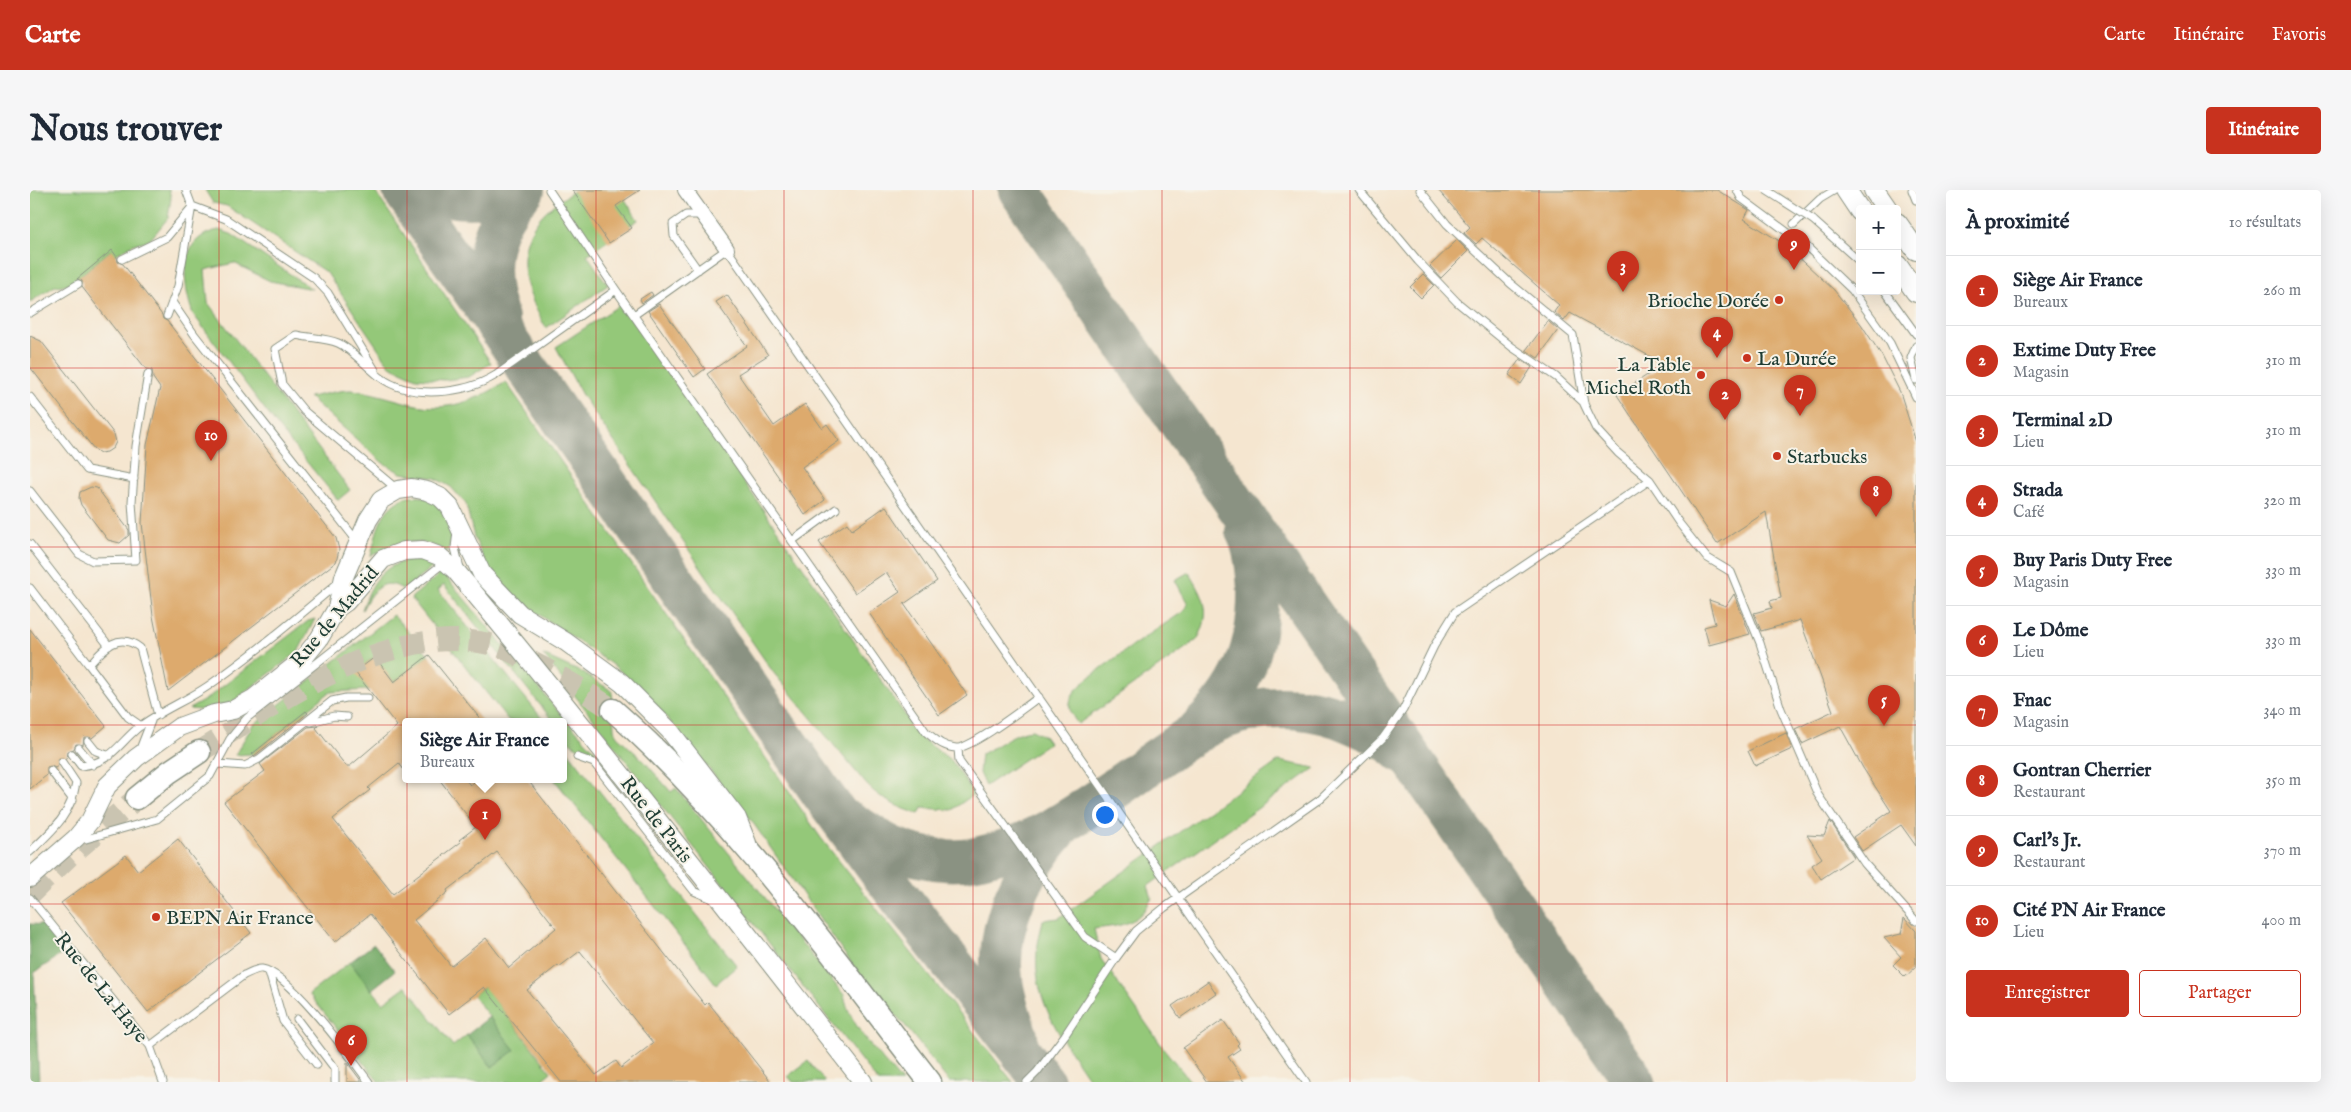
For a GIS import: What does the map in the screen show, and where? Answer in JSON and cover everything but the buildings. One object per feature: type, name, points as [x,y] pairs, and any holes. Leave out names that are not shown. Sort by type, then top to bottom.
[{"type":"main road","points":[[1846,190],[1856,205]]},
{"type":"main road","points":[[1874,190],[1884,205]]},
{"type":"main road","points":[[1901,229],[1916,250]]},
{"type":"main road","points":[[1901,271],[1916,292]]},
{"type":"main road","points":[[613,710],[658,750],[750,850],[930,1082]]},
{"type":"main road","points":[[136,798],[169,772],[199,752]]},
{"type":"street","points":[[685,190],[727,249]]},
{"type":"street","points":[[338,608],[344,577],[368,520],[381,500],[398,490],[412,488],[427,491],[440,497],[450,507],[482,574],[520,614],[566,642],[622,683],[670,732],[737,818],[750,850]]},
{"type":"street","name":"Rue de Madrid","points":[[30,878],[76,838],[90,821],[107,786],[136,758],[179,727],[214,714],[233,710],[252,699],[302,660],[319,639],[338,608],[346,602],[383,559],[404,551],[423,550],[439,556],[445,562]]},
{"type":"street","name":"Rue de Paris","points":[[445,562],[465,582],[594,738],[863,1082]]},
{"type":"lane","points":[[167,316],[178,286],[192,206],[186,190]]},
{"type":"lane","points":[[549,190],[616,290],[926,732],[942,745],[958,748],[978,739],[1039,696]]},
{"type":"lane","points":[[1360,190],[1418,262],[1457,302],[1512,347],[1556,377],[1584,404]]},
{"type":"lane","points":[[1420,190],[1447,224],[1510,283],[1573,335],[1584,404],[1596,429],[1618,453],[1650,480],[1678,523],[1706,557],[1731,572],[1760,643],[1781,709],[1818,795],[1865,864],[1916,921]]},
{"type":"lane","points":[[1737,190],[1741,198],[1806,246],[1852,290],[1890,343],[1916,397]]},
{"type":"lane","points":[[1766,190],[1813,220],[1856,258]]},
{"type":"lane","points":[[1794,224],[1820,199],[1835,190]]},
{"type":"lane","points":[[1912,190],[1916,200]]},
{"type":"lane","points":[[122,259],[167,236],[192,206]]},
{"type":"lane","points":[[192,206],[226,219],[314,278],[328,293],[379,376]]},
{"type":"lane","points":[[698,270],[674,236],[673,224],[686,215],[703,215]]},
{"type":"lane","points":[[634,315],[727,249],[1306,1082]]},
{"type":"lane","points":[[30,313],[78,284]]},
{"type":"lane","points":[[398,490],[304,411],[282,384],[275,349],[296,335],[338,343],[394,386],[436,391],[471,387],[496,375],[616,290]]},
{"type":"lane","points":[[1888,295],[1916,334]]},
{"type":"lane","points":[[172,302],[194,334],[359,542]]},
{"type":"lane","points":[[1916,346],[1911,358],[1916,380]]},
{"type":"lane","points":[[30,491],[79,554],[93,561],[136,560],[132,502],[136,446],[148,374]]},
{"type":"lane","points":[[30,397],[87,470],[134,479]]},
{"type":"lane","points":[[1027,1082],[1065,1035],[1136,931],[1179,897],[1321,798],[1355,767],[1391,729],[1403,710],[1434,646],[1455,612],[1650,480]]},
{"type":"lane","points":[[792,541],[836,509]]},
{"type":"lane","points":[[457,522],[455,548],[465,582]]},
{"type":"lane","points":[[30,544],[109,646]]},
{"type":"lane","points":[[76,838],[86,839],[157,820],[210,776],[230,739],[247,718],[445,562]]},
{"type":"lane","points":[[72,754],[81,766],[93,765],[110,756],[141,726],[209,686],[313,604],[344,577]]},
{"type":"lane","points":[[30,588],[128,717],[141,726]]},
{"type":"lane","points":[[89,665],[102,650],[109,646],[118,641],[132,641],[140,648],[158,715]]},
{"type":"lane","points":[[218,764],[245,766],[308,722],[332,701],[346,698],[368,698]]},
{"type":"lane","points":[[308,722],[334,716],[346,717]]},
{"type":"lane","points":[[136,758],[151,721]]},
{"type":"lane","points":[[88,741],[96,752],[110,756]]},
{"type":"lane","points":[[80,748],[93,765]]},
{"type":"lane","points":[[958,748],[959,762],[1085,937],[1116,958]]},
{"type":"lane","points":[[577,757],[594,763],[694,891],[723,903]]},
{"type":"lane","points":[[30,852],[62,820],[73,800],[76,783],[62,762]]},
{"type":"lane","points":[[51,771],[73,800]]},
{"type":"lane","name":"Rue de La Haye","points":[[30,898],[150,1046],[163,1082]]},
{"type":"lane","points":[[150,1046],[244,974],[260,969],[269,971],[292,988],[370,1082]]},
{"type":"lane","points":[[269,971],[283,1021],[317,1065]]},
{"type":"lane","points":[[297,1019],[335,1069],[336,1082]]},
{"type":"green space","points":[[30,190],[169,190],[171,198],[168,218],[150,240],[134,244],[115,255],[111,250],[76,279],[78,284],[55,286],[30,302]]},
{"type":"green space","points":[[205,190],[374,190],[491,363],[469,377],[445,380],[416,378],[390,366],[327,273],[227,206],[213,203]]},
{"type":"green space","points":[[575,190],[619,190],[638,220],[587,255],[608,285],[546,328],[528,288],[524,260],[526,246],[530,233],[539,219],[551,207]]},
{"type":"green space","points":[[219,230],[231,234],[312,289],[270,281],[234,263],[205,270],[208,303],[350,490],[338,500],[282,432],[193,314],[185,276],[189,251],[205,234]]},
{"type":"green space","points":[[621,304],[921,738],[952,761],[974,794],[952,810],[922,808],[919,814],[891,803],[867,785],[773,672],[582,395],[556,347]]},
{"type":"green space","points":[[506,382],[821,838],[1013,1082],[949,1082],[904,1024],[863,980],[751,820],[666,717],[617,668],[518,600],[491,575],[474,537],[466,504],[451,487],[435,478],[401,473],[383,463],[309,397],[351,390],[412,404],[438,407],[450,406],[473,399]]},
{"type":"green space","points":[[407,497],[421,497],[432,500],[444,511],[448,518],[451,535],[448,552],[427,544],[409,542],[391,547],[371,556],[378,529],[385,513],[398,501]]},
{"type":"green space","points":[[411,560],[422,561],[434,566],[404,590],[389,584],[378,588],[369,597],[362,610],[369,592],[379,577],[392,566]]},
{"type":"green space","points":[[442,572],[565,718],[551,718],[444,585],[438,590],[542,718],[507,718],[411,598]]},
{"type":"green space","points":[[1189,572],[1199,589],[1205,605],[1205,621],[1197,640],[1078,724],[1070,711],[1072,696],[1078,688],[1105,665],[1184,611],[1188,604],[1175,580]]},
{"type":"green space","points":[[393,615],[429,655],[394,682],[374,657],[356,672],[369,690],[330,692],[252,754],[235,755],[252,726]]},
{"type":"green space","points":[[315,619],[298,652],[231,703],[201,710],[189,709],[205,700],[308,621]]},
{"type":"green space","points":[[543,655],[585,674],[612,691],[614,729],[617,736],[644,761],[671,792],[676,788],[844,995],[847,1007],[859,1030],[902,1082],[878,1082]]},
{"type":"green space","points":[[567,721],[598,754],[573,745],[567,738]]},
{"type":"green space","points":[[1032,730],[1044,736],[1049,743],[985,786],[979,773],[981,754],[1019,733]]},
{"type":"green space","points":[[567,750],[737,966],[716,984],[557,783],[567,783]]},
{"type":"green space","points":[[1279,761],[1315,768],[1148,886],[1152,898],[1141,914],[1135,919],[1121,925],[1094,929],[1101,959],[1164,1049],[1191,1082],[1091,1082],[1061,1037],[1045,1005],[1037,970],[1037,951],[1043,920],[1059,918]]},
{"type":"green space","points":[[30,924],[47,925],[65,952],[34,973],[39,1082],[30,1082]]},
{"type":"green space","points":[[374,944],[395,971],[371,990],[350,962]]},
{"type":"green space","points":[[350,962],[383,1003],[406,986],[453,1046],[467,1035],[492,1067],[514,1050],[473,995],[485,987],[551,1072],[539,1082],[379,1082],[309,994]]},
{"type":"green space","points":[[489,1017],[515,1050],[492,1067],[467,1035]]},
{"type":"green space","points":[[808,1061],[825,1082],[793,1082],[788,1076]]},
{"type":"taxiway","points":[[403,190],[823,795],[880,872],[1044,1082]]},
{"type":"taxiway","points":[[431,190],[440,194],[471,198],[492,196],[511,190]]},
{"type":"taxiway","points":[[498,318],[490,283],[491,249],[502,218],[524,190]]},
{"type":"taxiway","points":[[1019,190],[1635,1082]]},
{"type":"taxiway","points":[[1198,730],[1226,700],[1236,684],[1251,650],[1255,632],[1258,591],[1253,552],[1246,531]]},
{"type":"taxiway","points":[[850,822],[887,845],[917,856],[935,859],[969,860],[988,855],[1012,848],[1058,826],[1207,726],[1236,714],[1265,709],[1296,709],[1340,718],[1365,728],[1402,752]]},
{"type":"taxiway","points":[[1017,1036],[1003,987],[1001,959],[1003,938],[1015,898],[1024,879],[1035,860],[1060,827]]},
{"type":"tunnel","points":[[199,752],[304,688],[342,668],[382,653],[422,643],[462,640],[501,647],[561,677],[613,710]]},
{"type":"tunnel","points":[[30,894],[68,857],[137,798]]},
{"type":"place","name":"Carl's Jr.","points":[[1794,270]]},
{"type":"place","name":"Terminal 2D","points":[[1623,292]]},
{"type":"place","name":"Brioche Dorée","points":[[1779,300]]},
{"type":"place","name":"Strada","points":[[1717,358]]},
{"type":"place","name":"La Durée","points":[[1747,358]]},
{"type":"place","name":"La Table Michel Roth","points":[[1701,375]]},
{"type":"place","name":"Fnac","points":[[1800,416]]},
{"type":"place","name":"Extime Duty Free","points":[[1725,420]]},
{"type":"place","name":"Starbucks","points":[[1777,456]]},
{"type":"place","name":"Cité PN Air France","points":[[211,461]]},
{"type":"place","name":"Gontran Cherrier","points":[[1876,517]]},
{"type":"place","name":"Buy Paris Duty Free","points":[[1884,726]]},
{"type":"place","name":"Siège Air France","points":[[485,840]]},
{"type":"place","name":"BEPN Air France","points":[[156,917]]},
{"type":"place","name":"Le Dôme","points":[[351,1066]]}]
